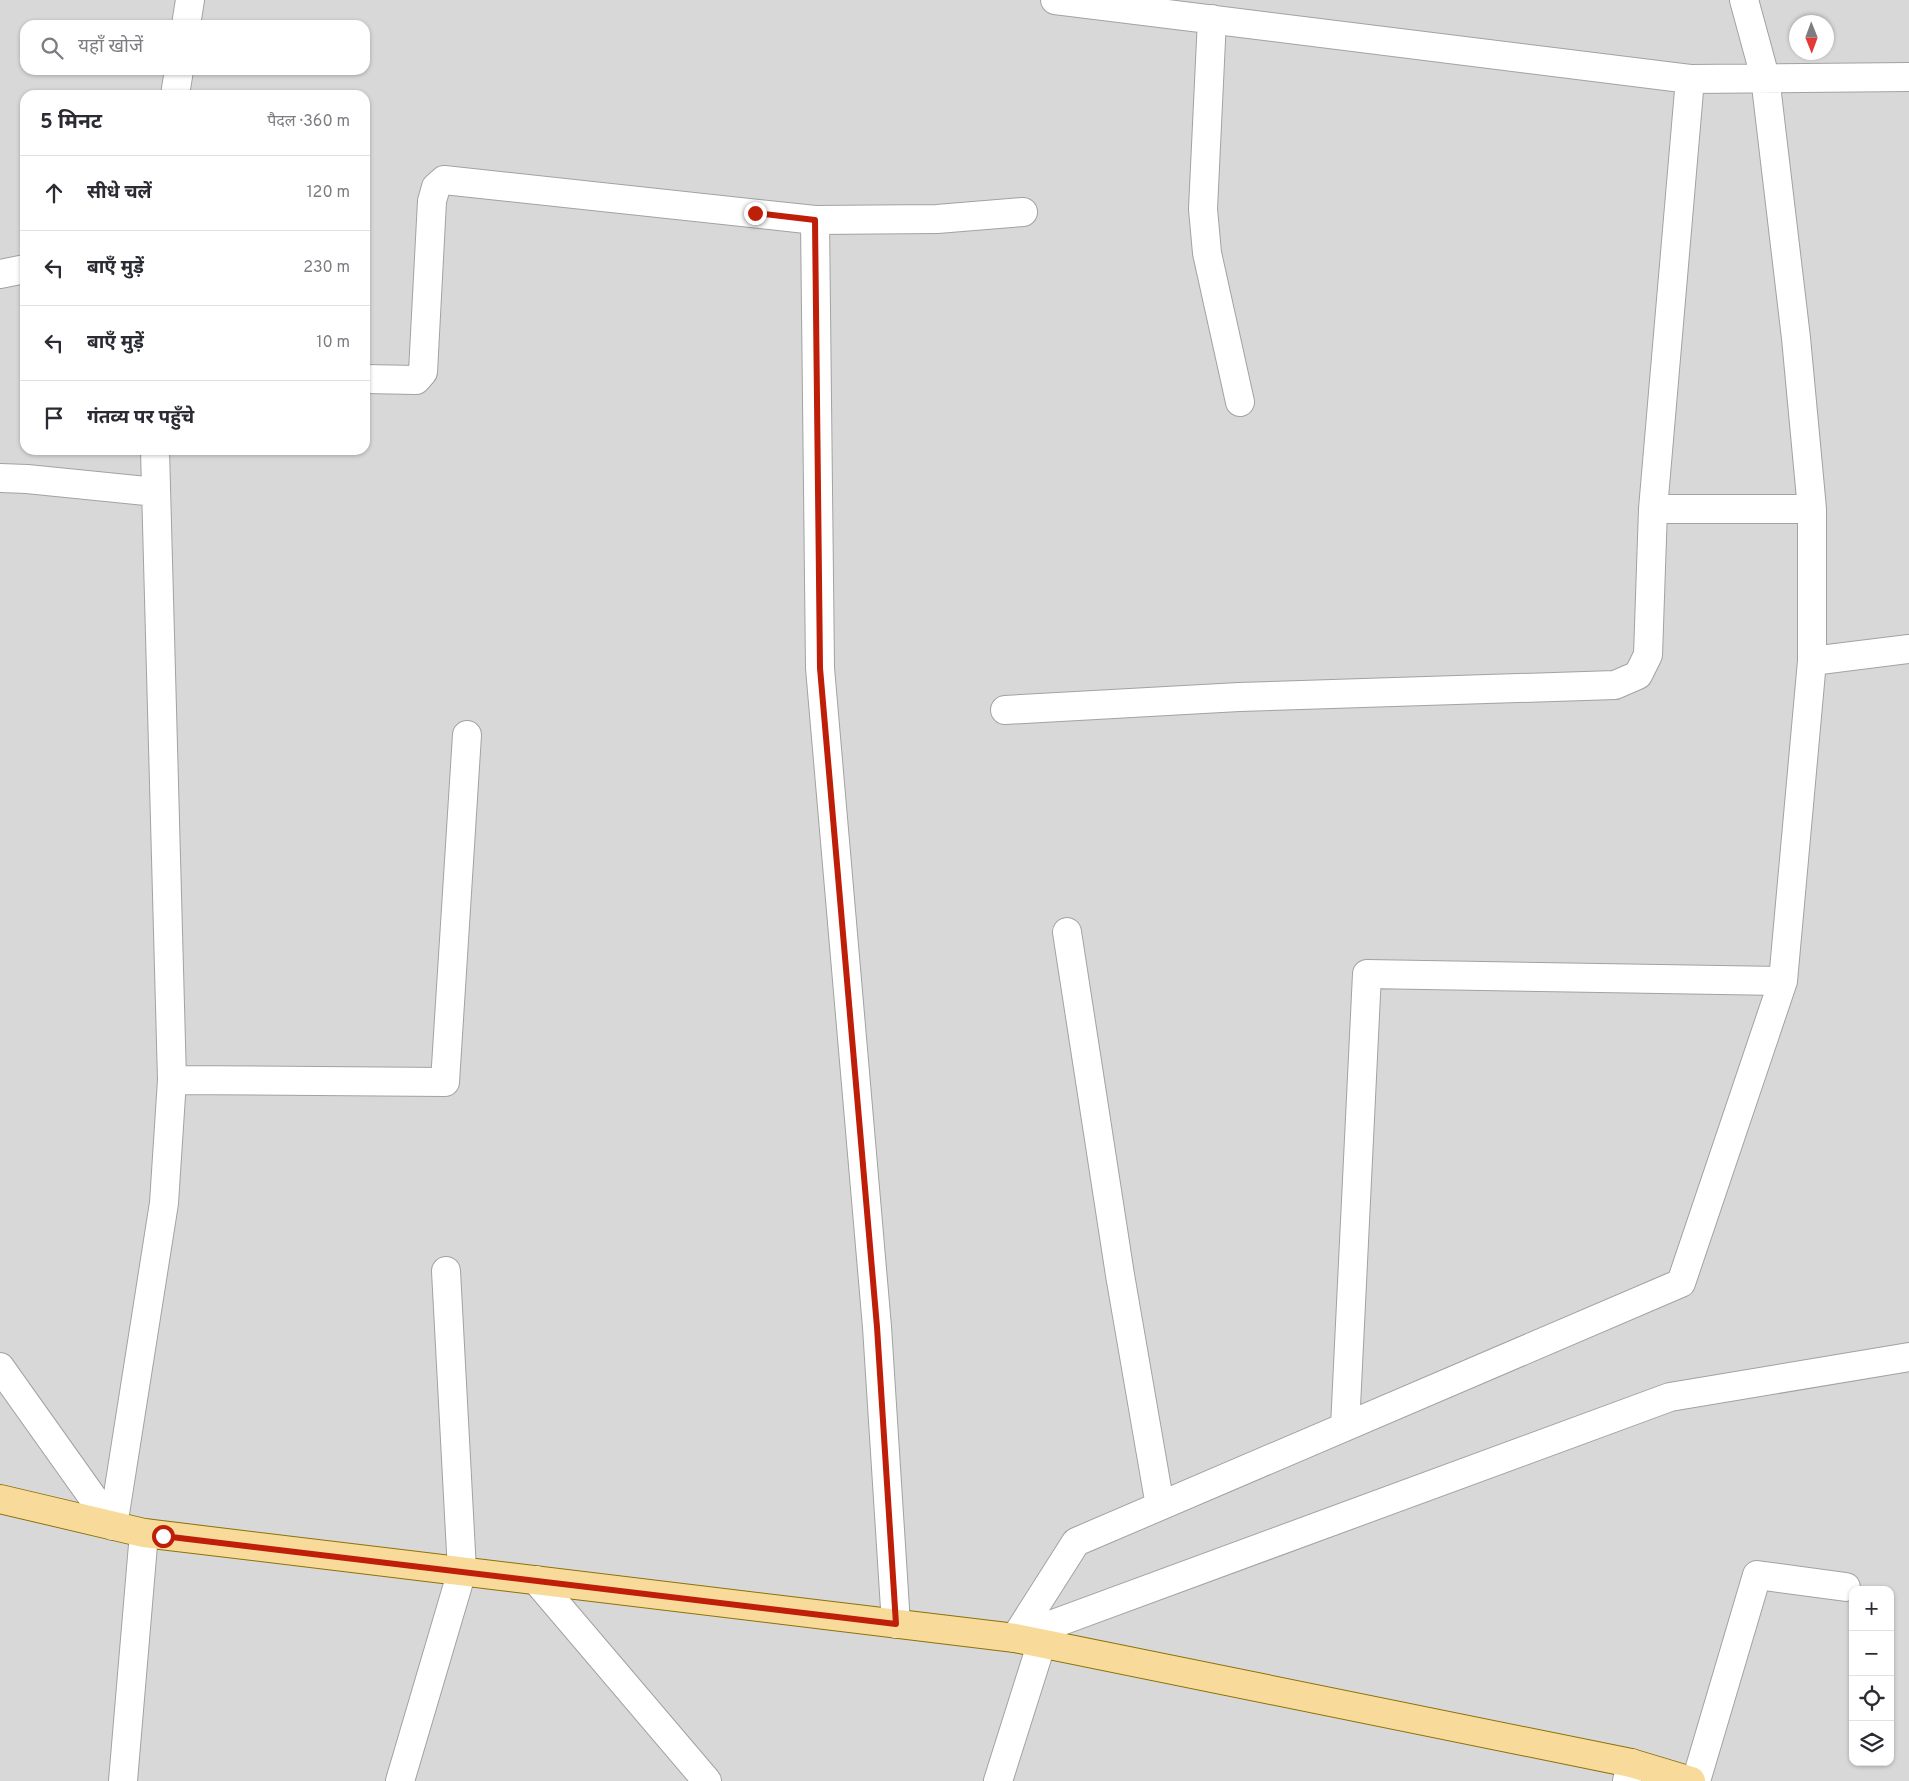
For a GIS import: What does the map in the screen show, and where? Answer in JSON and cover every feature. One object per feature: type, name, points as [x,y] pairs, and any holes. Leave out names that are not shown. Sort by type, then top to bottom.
[{"type":"main road","points":[[0,1499],[144,1533],[1015,1638],[1629,1772],[1691,1781]]},
{"type":"street","points":[[187,20],[190,0]]},
{"type":"street","points":[[1055,0],[1690,79],[1909,77]]},
{"type":"street","points":[[1015,1638],[1076,1542],[1681,1283],[1783,981],[1812,661],[1812,508],[1796,338],[1765,77],[1744,0]]},
{"type":"street","points":[[1212,19],[1203,209],[1207,253],[1240,402]]},
{"type":"street","points":[[176,90],[178,75]]},
{"type":"street","points":[[1005,710],[1238,697],[1616,685],[1638,675],[1648,655],[1653,508],[1690,79]]},
{"type":"street","points":[[370,379],[416,380],[423,372],[432,201],[436,187],[444,180],[815,220],[937,219],[1023,212]]},
{"type":"street","points":[[815,220],[820,668],[877,1327],[896,1624]]},
{"type":"street","points":[[0,274],[20,270]]},
{"type":"street","points":[[113,1526],[164,1203],[172,1080],[155,455]]},
{"type":"street","points":[[0,478],[28,479],[156,492]]},
{"type":"street","points":[[1653,508],[1812,508]]},
{"type":"street","points":[[1812,661],[1909,649]]},
{"type":"street","points":[[172,1080],[445,1082],[467,735]]},
{"type":"street","points":[[1067,932],[1120,1275],[1160,1506]]},
{"type":"street","points":[[1345,1427],[1367,974],[1783,981]]},
{"type":"street","points":[[400,1781],[462,1571],[446,1271]]},
{"type":"street","points":[[1015,1638],[1670,1397],[1909,1357]]},
{"type":"street","points":[[0,1368],[113,1526]]},
{"type":"street","points":[[124,1781],[144,1533]]},
{"type":"street","points":[[1696,1781],[1756,1575],[1846,1587]]},
{"type":"street","points":[[536,1580],[707,1781]]},
{"type":"street","points":[[998,1781],[1041,1644]]},
{"type":"shaded area","points":[[0,0],[1909,0],[1909,1781],[0,1781]]},
{"type":"route","points":[[163,1536],[896,1624],[877,1327],[820,668],[815,220],[755,213]]}]
